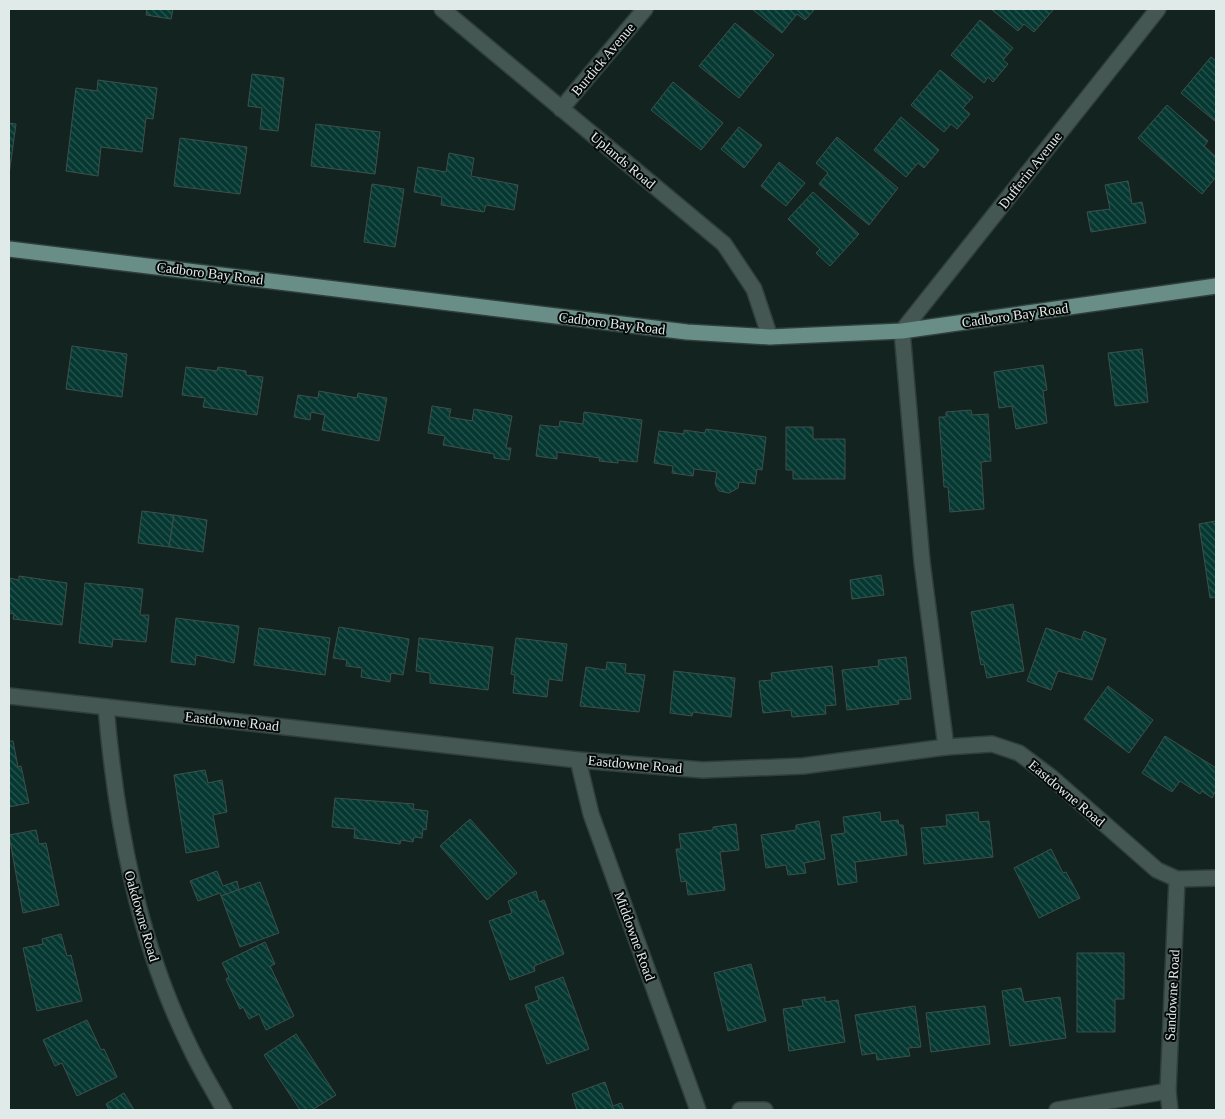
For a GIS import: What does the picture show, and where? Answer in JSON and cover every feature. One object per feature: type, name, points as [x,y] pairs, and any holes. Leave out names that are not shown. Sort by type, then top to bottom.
[{"type":"main road","name":"Cadboro Bay Road","points":[[9,248],[687,332],[770,337],[902,331],[1216,286]]},
{"type":"street","name":"Uplands Road","points":[[442,9],[724,244],[754,289],[770,337]]},
{"type":"street","name":"Burdick Avenue","points":[[561,109],[645,9]]},
{"type":"street","name":"Dufferin Avenue","points":[[902,331],[1158,9]]},
{"type":"street","points":[[902,331],[922,562],[946,747]]},
{"type":"street","name":"Eastdowne Road","points":[[9,696],[578,760],[704,770],[803,766],[946,747],[992,744],[1019,753],[1051,777],[1157,870],[1177,879],[1216,878]]},
{"type":"street","name":"Oakdowne Road","points":[[106,707],[112,774],[127,865],[159,971],[189,1047],[224,1110]]},
{"type":"street","name":"Middowne Road","points":[[578,760],[591,814],[698,1110]]},
{"type":"street","name":"Sandowne Road","points":[[1170,1110],[1168,1091],[1177,879]]},
{"type":"street","points":[[1057,1110],[1168,1091]]},
{"type":"street","points":[[740,1110],[765,1110]]},
{"type":"building","points":[[147,9],[173,9],[171,19],[146,15]]},
{"type":"building","points":[[752,9],[815,9],[805,20],[797,14],[782,33]]},
{"type":"building","points":[[991,9],[1053,10],[1034,32],[1024,24],[1018,31]]},
{"type":"building","points":[[980,20],[1013,48],[1003,60],[1008,64],[993,82],[988,77],[984,83],[951,55]]},
{"type":"building","points":[[735,23],[774,55],[739,98],[699,66]]},
{"type":"building","points":[[1211,57],[1216,61],[1216,122],[1181,93]]},
{"type":"building","points":[[940,70],[973,97],[963,108],[970,114],[957,129],[951,124],[944,132],[911,105]]},
{"type":"building","points":[[252,74],[284,78],[278,131],[260,129],[262,108],[248,106]]},
{"type":"building","points":[[98,80],[157,88],[153,119],[146,118],[142,152],[101,147],[98,176],[66,171],[76,88],[97,91]]},
{"type":"building","points":[[673,82],[723,123],[701,150],[651,110]]},
{"type":"building","points":[[1167,105],[1208,141],[1204,146],[1216,157],[1216,177],[1202,194],[1138,138]]},
{"type":"building","points":[[901,117],[939,150],[924,168],[918,163],[906,177],[874,150]]},
{"type":"building","points":[[9,123],[16,124],[9,175]]},
{"type":"building","points":[[316,124],[380,132],[375,174],[311,166]]},
{"type":"building","points":[[739,127],[762,145],[744,168],[721,149]]},
{"type":"building","points":[[837,137],[898,188],[869,225],[819,184],[828,173],[816,163]]},
{"type":"building","points":[[180,138],[247,147],[240,194],[174,186]]},
{"type":"building","points":[[449,153],[474,158],[471,176],[518,185],[514,210],[486,205],[484,212],[441,205],[442,197],[414,192],[418,167],[446,172]]},
{"type":"building","points":[[779,162],[805,183],[786,206],[761,186]]},
{"type":"building","points":[[1128,181],[1132,204],[1142,202],[1146,223],[1091,232],[1087,212],[1110,209],[1105,185]]},
{"type":"building","points":[[372,184],[404,189],[395,247],[364,242]]},
{"type":"building","points":[[813,192],[859,234],[830,266],[816,253],[820,249],[788,219]]},
{"type":"building","points":[[72,346],[127,354],[122,397],[66,389]]},
{"type":"building","points":[[1142,349],[1148,402],[1115,406],[1108,353]]},
{"type":"building","points":[[1043,365],[1047,390],[1043,391],[1047,423],[1016,429],[1012,406],[999,408],[994,372]]},
{"type":"building","points":[[186,367],[217,371],[218,367],[246,371],[246,375],[263,377],[257,415],[203,407],[205,398],[182,395]]},
{"type":"building","points":[[319,391],[357,398],[358,393],[387,398],[379,441],[322,430],[325,415],[311,412],[310,420],[294,417],[298,395],[318,398]]},
{"type":"building","points":[[432,406],[451,409],[449,417],[472,421],[474,409],[512,416],[506,448],[511,448],[509,460],[494,458],[494,454],[443,445],[445,436],[428,433]]},
{"type":"building","points":[[971,410],[972,415],[988,414],[991,461],[981,462],[984,509],[950,512],[948,487],[944,487],[939,417],[946,417],[946,412]]},
{"type":"building","points":[[584,412],[642,420],[637,462],[599,461],[600,458],[557,452],[557,459],[536,456],[540,425],[559,427],[560,421],[583,424]]},
{"type":"building","points":[[786,427],[813,427],[813,439],[845,439],[845,479],[793,479],[793,470],[786,470]]},
{"type":"building","points":[[706,429],[766,437],[762,470],[757,469],[755,484],[739,482],[738,488],[729,493],[719,491],[715,484],[717,472],[694,469],[693,476],[672,473],[673,466],[654,463],[659,431],[684,434],[684,430],[705,433]]},
{"type":"building","points":[[142,511],[174,515],[169,547],[138,543]]},
{"type":"building","points":[[174,515],[207,520],[203,552],[169,547]]},
{"type":"building","points":[[1216,521],[1216,597],[1210,598],[1199,524]]},
{"type":"building","points":[[881,575],[884,595],[852,599],[850,580]]},
{"type":"building","points":[[19,576],[67,583],[62,625],[13,619],[14,614],[9,613],[9,578],[19,580]]},
{"type":"building","points":[[85,583],[143,589],[140,615],[149,615],[146,642],[113,639],[112,647],[79,643]]},
{"type":"building","points":[[1013,604],[1024,671],[987,678],[984,664],[981,665],[971,612]]},
{"type":"building","points":[[176,618],[239,626],[234,663],[196,655],[195,665],[171,662]]},
{"type":"building","points":[[339,627],[409,639],[403,675],[391,673],[390,682],[361,677],[362,668],[346,666],[347,660],[333,658]]},
{"type":"building","points":[[259,628],[330,638],[325,675],[254,665]]},
{"type":"building","points":[[1046,628],[1081,640],[1084,631],[1106,639],[1092,680],[1058,671],[1051,690],[1027,681]]},
{"type":"building","points":[[419,638],[493,647],[488,690],[430,683],[430,673],[416,671]]},
{"type":"building","points":[[516,638],[567,644],[562,681],[549,679],[547,697],[513,693],[515,675],[511,674]]},
{"type":"building","points":[[906,657],[911,699],[898,700],[899,704],[847,710],[842,670],[879,666],[878,660]]},
{"type":"building","points":[[607,662],[626,664],[625,673],[645,675],[639,712],[580,706],[586,667],[606,670]]},
{"type":"building","points":[[832,666],[836,705],[825,706],[826,714],[792,717],[791,710],[763,713],[759,681],[772,680],[771,673]]},
{"type":"building","points":[[674,671],[735,678],[731,717],[693,712],[692,716],[670,713]]},
{"type":"building","points":[[1108,686],[1153,720],[1129,753],[1084,719]]},
{"type":"building","points":[[1165,736],[1216,768],[1216,790],[1212,798],[1202,791],[1200,794],[1180,781],[1172,792],[1142,773]]},
{"type":"building","points":[[9,741],[13,741],[18,767],[21,766],[29,803],[9,807]]},
{"type":"building","points":[[205,770],[208,783],[222,780],[227,812],[213,815],[219,847],[186,853],[174,775]]},
{"type":"building","points":[[335,798],[414,804],[413,809],[428,811],[426,830],[423,829],[422,838],[414,837],[413,842],[401,840],[400,844],[354,838],[355,829],[332,827]]},
{"type":"building","points":[[880,812],[881,822],[898,820],[899,825],[903,825],[907,855],[855,862],[857,882],[838,885],[831,835],[845,833],[843,817]]},
{"type":"building","points":[[978,812],[979,822],[989,821],[993,857],[924,864],[921,828],[947,826],[946,815]]},
{"type":"building","points":[[470,819],[517,873],[487,900],[440,846]]},
{"type":"building","points":[[819,821],[825,859],[804,863],[806,873],[788,875],[786,865],[766,868],[761,835],[796,830],[796,825]]},
{"type":"building","points":[[736,824],[739,850],[720,852],[725,890],[688,895],[686,881],[681,882],[676,849],[681,849],[679,834],[713,830],[713,827]]},
{"type":"building","points":[[36,830],[39,844],[46,843],[59,905],[23,913],[9,835]]},
{"type":"building","points":[[1051,849],[1063,873],[1066,872],[1080,898],[1039,918],[1014,868]]},
{"type":"building","points":[[217,871],[223,886],[237,881],[239,890],[221,896],[220,893],[198,901],[190,881]]},
{"type":"building","points":[[260,882],[279,933],[240,947],[221,896]]},
{"type":"building","points":[[536,891],[539,902],[544,900],[564,954],[534,966],[535,971],[510,980],[489,921],[512,913],[508,901]]},
{"type":"building","points":[[61,934],[67,956],[71,955],[82,1001],[37,1011],[23,948],[43,944],[42,939]]},
{"type":"building","points":[[265,942],[275,964],[270,966],[294,1016],[266,1030],[259,1014],[249,1019],[243,1007],[240,1009],[226,979],[229,977],[222,963]]},
{"type":"building","points":[[1077,953],[1124,953],[1124,999],[1115,999],[1115,1032],[1077,1032]]},
{"type":"building","points":[[751,964],[766,1021],[728,1031],[714,973]]},
{"type":"building","points":[[563,977],[589,1049],[547,1064],[525,1005],[539,1000],[535,987]]},
{"type":"building","points":[[1021,988],[1024,1002],[1060,997],[1066,1038],[1010,1046],[1002,991]]},
{"type":"building","points":[[825,997],[825,1002],[838,1000],[845,1042],[789,1051],[783,1009],[803,1006],[802,1000]]},
{"type":"building","points":[[915,1006],[921,1047],[908,1048],[910,1056],[877,1060],[876,1053],[862,1055],[855,1015]]},
{"type":"building","points":[[985,1006],[990,1044],[931,1052],[926,1013]]},
{"type":"building","points":[[87,1020],[101,1050],[104,1049],[117,1077],[77,1096],[62,1063],[55,1066],[43,1040]]},
{"type":"building","points":[[296,1034],[336,1095],[312,1110],[300,1110],[264,1055]]},
{"type":"building","points":[[605,1082],[613,1106],[621,1103],[624,1110],[577,1110],[572,1094]]},
{"type":"building","points":[[124,1093],[134,1110],[109,1110],[106,1104]]}]
